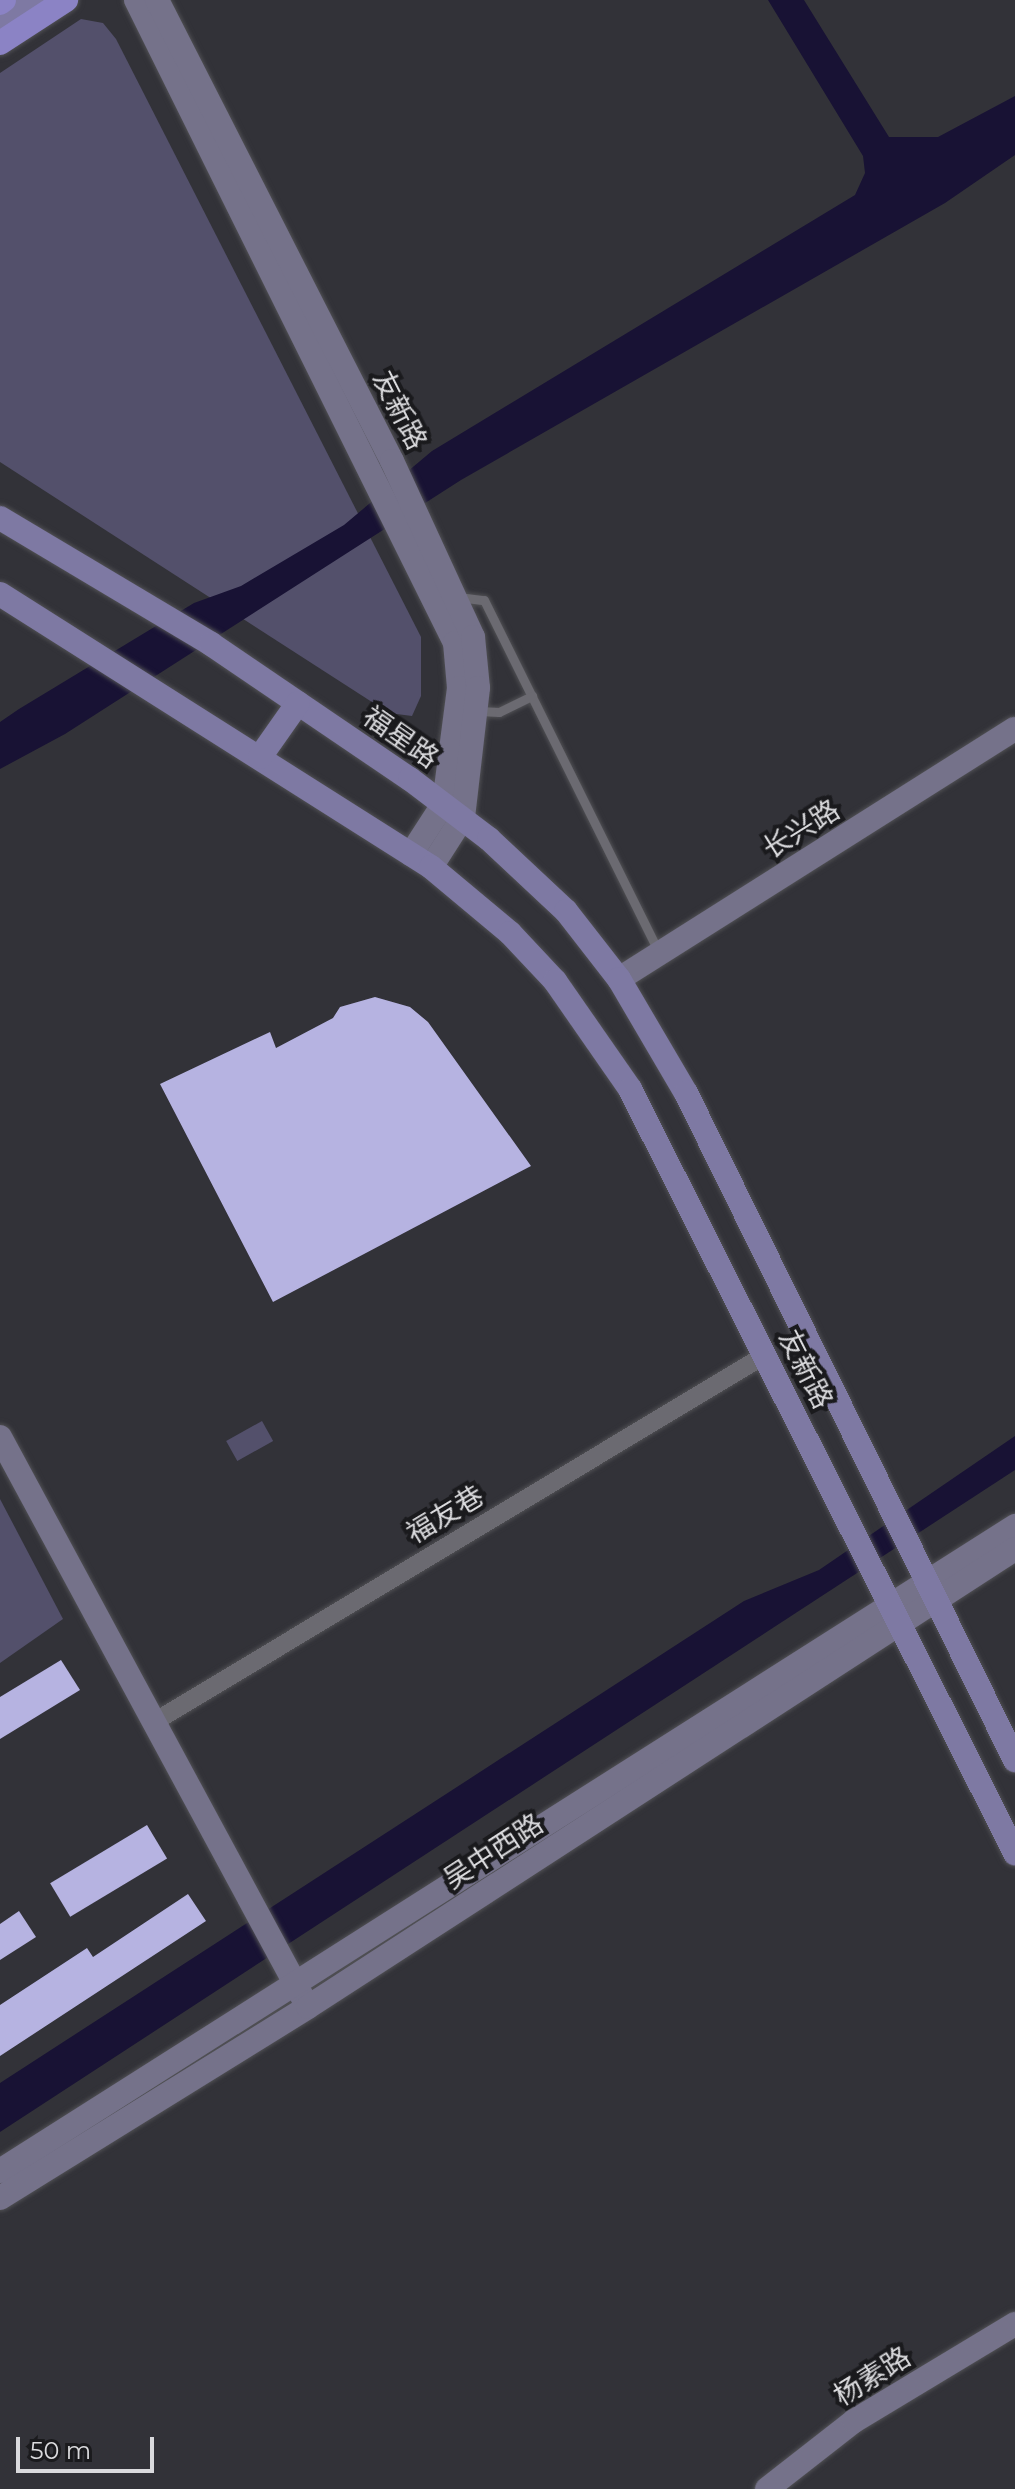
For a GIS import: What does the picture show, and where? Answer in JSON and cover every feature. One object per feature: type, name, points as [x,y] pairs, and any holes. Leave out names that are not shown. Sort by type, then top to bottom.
[{"type":"highway","points":[[0,43],[66,0]]},
{"type":"main road","points":[[0,21],[33,0]]},
{"type":"main road","name":"友新路","points":[[136,0],[410,520],[457,597],[477,654],[477,711],[453,810],[421,860],[510,933],[555,981],[621,1073],[1015,1853]]},
{"type":"main road","name":"友新路","points":[[157,0],[382,465]]},
{"type":"main road","name":"福星路","points":[[0,518],[211,644],[453,810],[546,887],[619,979],[686,1093]]},
{"type":"main road","name":"友新路","points":[[410,520],[458,655],[453,810]]},
{"type":"main road","points":[[0,594],[421,860]]},
{"type":"main road","points":[[260,757],[298,703]]},
{"type":"main road","name":"长兴路","points":[[619,979],[1015,729]]},
{"type":"main road","name":"友新路","points":[[686,1093],[1015,1760]]},
{"type":"main road","points":[[0,1437],[249,1905],[302,1997]]},
{"type":"main road","name":"吴中西路","points":[[932,1591],[1015,1526]]},
{"type":"main road","name":"吴中西路","points":[[0,2198],[302,1997],[895,1613],[1015,1549]]},
{"type":"main road","name":"吴中西路","points":[[0,2171],[302,1997]]},
{"type":"main road","name":"杨素路","points":[[767,2489],[854,2421],[1015,2324]]},
{"type":"street","name":"福友巷","points":[[154,1722],[765,1355]]},
{"type":"lane","points":[[457,597],[484,600],[659,953]]},
{"type":"lane","points":[[477,711],[499,712],[532,696]]},
{"type":"shaded area","points":[[768,0],[804,0],[889,137],[938,137],[1015,96],[1015,155],[945,203],[461,480],[65,734],[0,769],[0,722],[19,709],[194,603],[241,586],[344,525],[432,451],[855,195],[865,173],[863,156]]},
{"type":"shaded area","points":[[81,19],[103,23],[116,39],[421,637],[421,696],[412,716],[389,713],[0,462],[0,73]]},
{"type":"shaded area","points":[[262,1421],[273,1441],[237,1461],[226,1441]]},
{"type":"shaded area","points":[[1015,1436],[1015,1470],[0,2132],[0,2083],[744,1601],[819,1570]]},
{"type":"shaded area","points":[[0,1499],[63,1619],[0,1663]]},
{"type":"building","points":[[375,997],[410,1007],[428,1022],[531,1166],[273,1302],[160,1084],[270,1032],[276,1048],[333,1018],[340,1007]]},
{"type":"building","points":[[61,1660],[80,1690],[0,1739],[0,1697]]},
{"type":"building","points":[[147,1825],[167,1858],[70,1917],[50,1883]]},
{"type":"building","points":[[188,1894],[206,1921],[0,2056],[0,2005],[87,1948],[93,1957]]},
{"type":"building","points":[[19,1911],[36,1937],[0,1960],[0,1924]]}]
